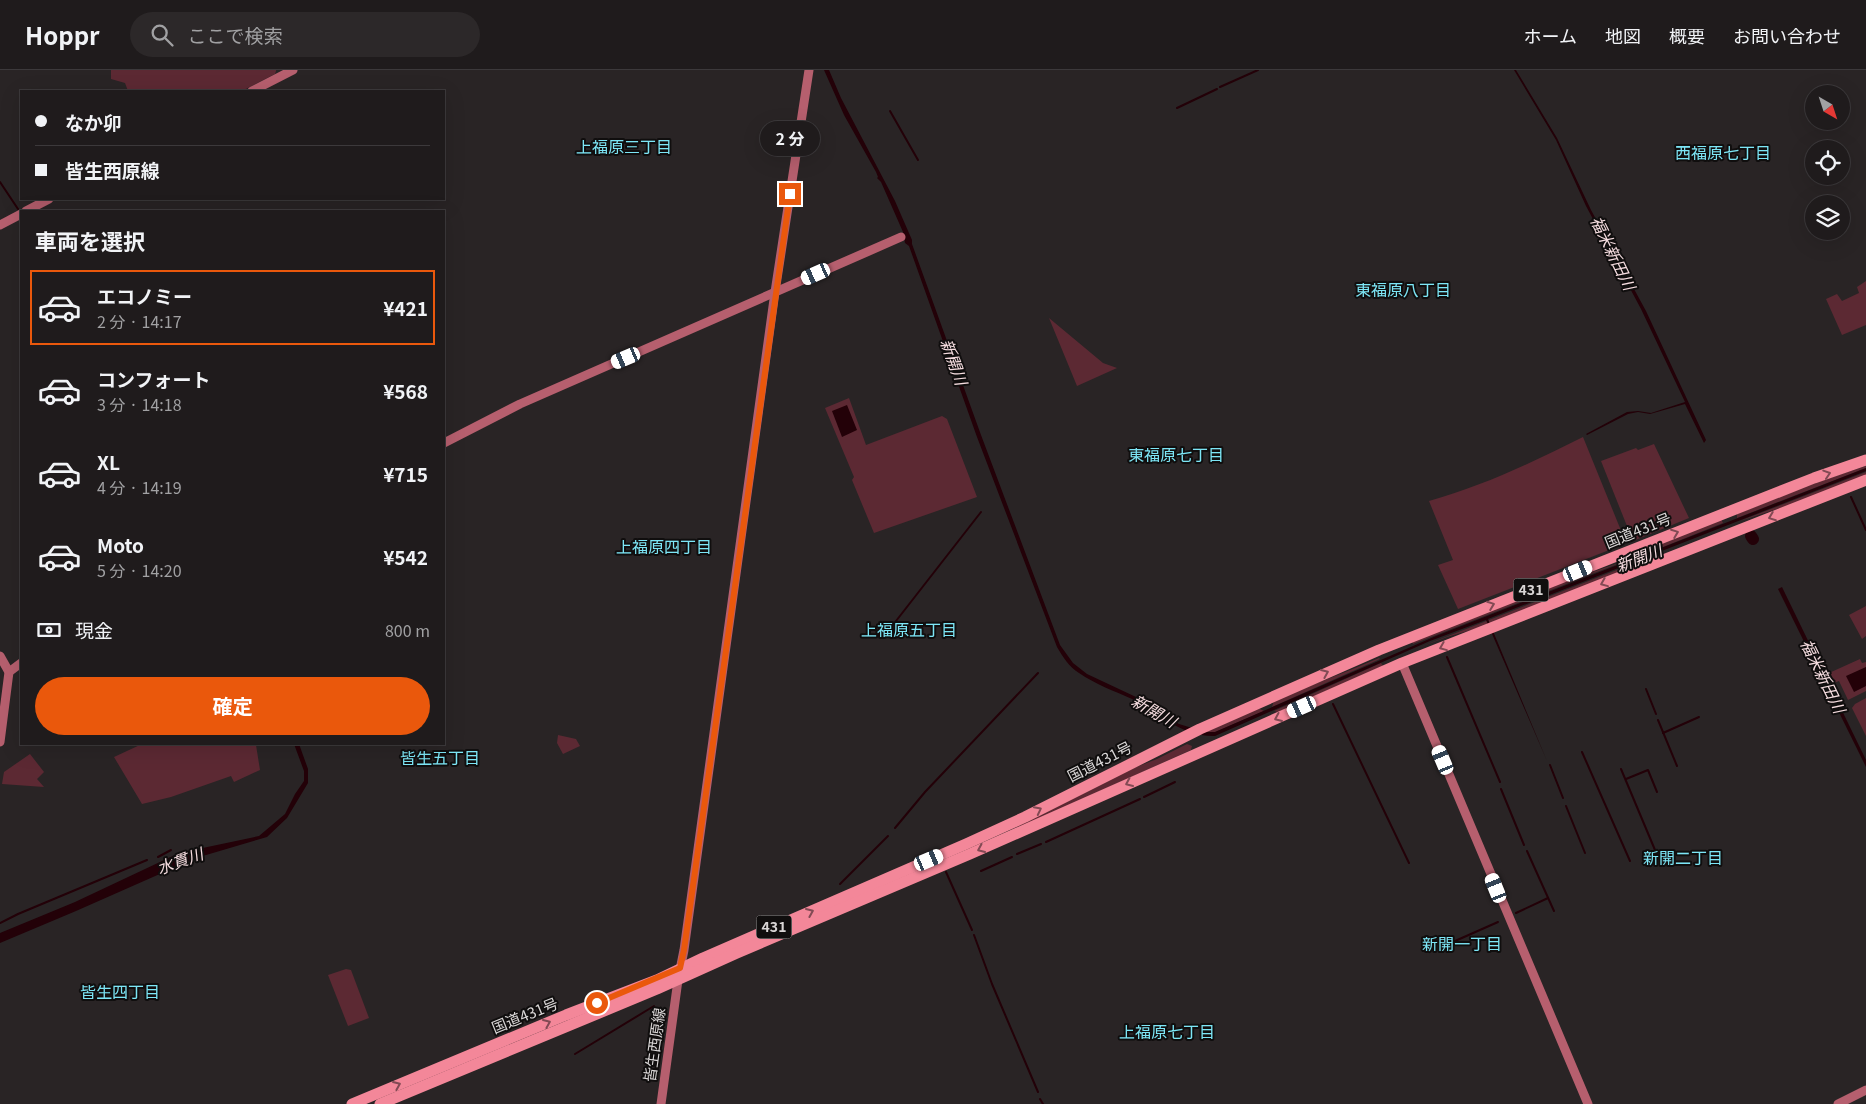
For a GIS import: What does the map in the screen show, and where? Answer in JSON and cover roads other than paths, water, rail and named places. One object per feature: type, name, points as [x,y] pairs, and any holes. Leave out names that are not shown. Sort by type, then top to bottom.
[{"type":"highway","name":"国道431号","points":[[380,1104],[679,974],[975,840],[1025,817],[1189,734],[1402,640],[1814,478],[1866,460]]},
{"type":"highway","name":"国道431号","points":[[352,1104],[566,1015],[657,980],[679,974],[970,854],[1402,662],[1866,480]]},
{"type":"main road","points":[[254,90],[293,70]]},
{"type":"main road","name":"皆生西原線","points":[[661,1104],[679,974],[686,941],[775,292],[809,70]]},
{"type":"main road","points":[[28,210],[47,200]]},
{"type":"main road","points":[[0,225],[20,215]]},
{"type":"main road","points":[[445,442],[520,404],[901,237]]},
{"type":"main road","points":[[0,656],[9,672],[0,742]]},
{"type":"main road","points":[[1402,662],[1588,1104]]},
{"type":"main road","points":[[9,672],[20,664]]},
{"type":"main road","points":[[1838,1104],[1866,1090]]},
{"type":"water","name":"新開川","points":[[824,70],[829,70],[841,98],[895,201],[912,240],[981,435],[1060,645],[1073,663],[1087,674],[1136,697],[1179,724],[1205,732],[1215,732],[1436,636],[1866,468],[1866,471],[1488,619],[1547,761],[1486,620],[1430,641],[1215,736],[1192,733],[1171,723],[1132,699],[1075,671],[1057,647],[977,437],[909,246],[905,243],[903,232],[881,182],[877,178],[876,172],[844,115]]},
{"type":"water","name":"福米新田川","points":[[1514,70],[1516,70],[1557,138],[1591,210],[1646,311],[1706,440],[1704,443],[1685,404],[1650,414],[1638,412],[1628,414],[1586,434],[1627,412],[1638,411],[1651,413],[1685,402],[1641,309],[1586,206],[1556,140]]},
{"type":"water","points":[[847,405],[857,430],[842,437],[832,411]]},
{"type":"water","name":"福米新田川","points":[[1782,587],[1866,760],[1866,767],[1778,589]]},
{"type":"water","points":[[1866,667],[1866,686],[1854,692],[1846,676]]},
{"type":"water","name":"水貫川","points":[[294,745],[299,745],[308,769],[308,783],[287,818],[267,837],[196,858],[0,943],[0,933],[75,902],[179,853],[259,836],[285,814],[304,781],[304,771]]},
{"type":"waterway","points":[[1220,87],[1258,70]]},
{"type":"waterway","points":[[1177,108],[1217,89]]},
{"type":"waterway","points":[[890,111],[918,160]]},
{"type":"waterway","points":[[0,182],[18,209]]},
{"type":"waterway","points":[[1851,497],[1866,530]]},
{"type":"waterway","points":[[896,621],[981,512]]},
{"type":"waterway","points":[[1447,657],[1500,782]]},
{"type":"waterway","points":[[895,828],[925,792],[1038,673]]},
{"type":"waterway","points":[[1646,689],[1656,714]]},
{"type":"waterway","points":[[1333,704],[1409,863]]},
{"type":"waterway","points":[[1663,733],[1699,717]]},
{"type":"waterway","points":[[1658,720],[1677,766]]},
{"type":"waterway","points":[[1582,752],[1630,861]]},
{"type":"waterway","points":[[1550,765],[1563,798]]},
{"type":"waterway","points":[[1621,769],[1655,850]]},
{"type":"waterway","points":[[1626,779],[1648,770],[1657,792]]},
{"type":"waterway","points":[[1144,797],[1175,782]]},
{"type":"waterway","points":[[1501,789],[1524,845]]},
{"type":"waterway","points":[[1046,842],[1140,799]]},
{"type":"waterway","points":[[1566,806],[1585,853]]},
{"type":"waterway","points":[[840,884],[888,836]]},
{"type":"waterway","points":[[1017,854],[1041,844]]},
{"type":"waterway","name":"水貫川","points":[[158,857],[171,850]]},
{"type":"waterway","points":[[1527,851],[1554,911]]},
{"type":"waterway","points":[[981,871],[1012,857]]},
{"type":"waterway","name":"水貫川","points":[[0,923],[147,860]]},
{"type":"waterway","points":[[946,872],[972,930]]},
{"type":"waterway","points":[[1516,913],[1548,898]]},
{"type":"waterway","points":[[1446,945],[1498,922]]},
{"type":"waterway","points":[[974,935],[992,984],[1038,1092]]},
{"type":"waterway","points":[[575,1054],[654,1006]]},
{"type":"waterway","points":[[1040,1099],[1043,1104]]},
{"type":"district","name":"上福原三丁目","points":[[624,147]]},
{"type":"district","name":"西福原七丁目","points":[[1723,153]]},
{"type":"district","name":"東福原八丁目","points":[[1403,290]]},
{"type":"district","name":"東福原七丁目","points":[[1176,455]]},
{"type":"district","name":"上福原四丁目","points":[[664,547]]},
{"type":"district","name":"上福原五丁目","points":[[909,630]]},
{"type":"district","name":"皆生五丁目","points":[[440,758]]},
{"type":"district","name":"新開二丁目","points":[[1683,858]]},
{"type":"district","name":"新開一丁目","points":[[1462,944]]},
{"type":"district","name":"皆生四丁目","points":[[120,992]]},
{"type":"district","name":"上福原七丁目","points":[[1167,1032]]}]
